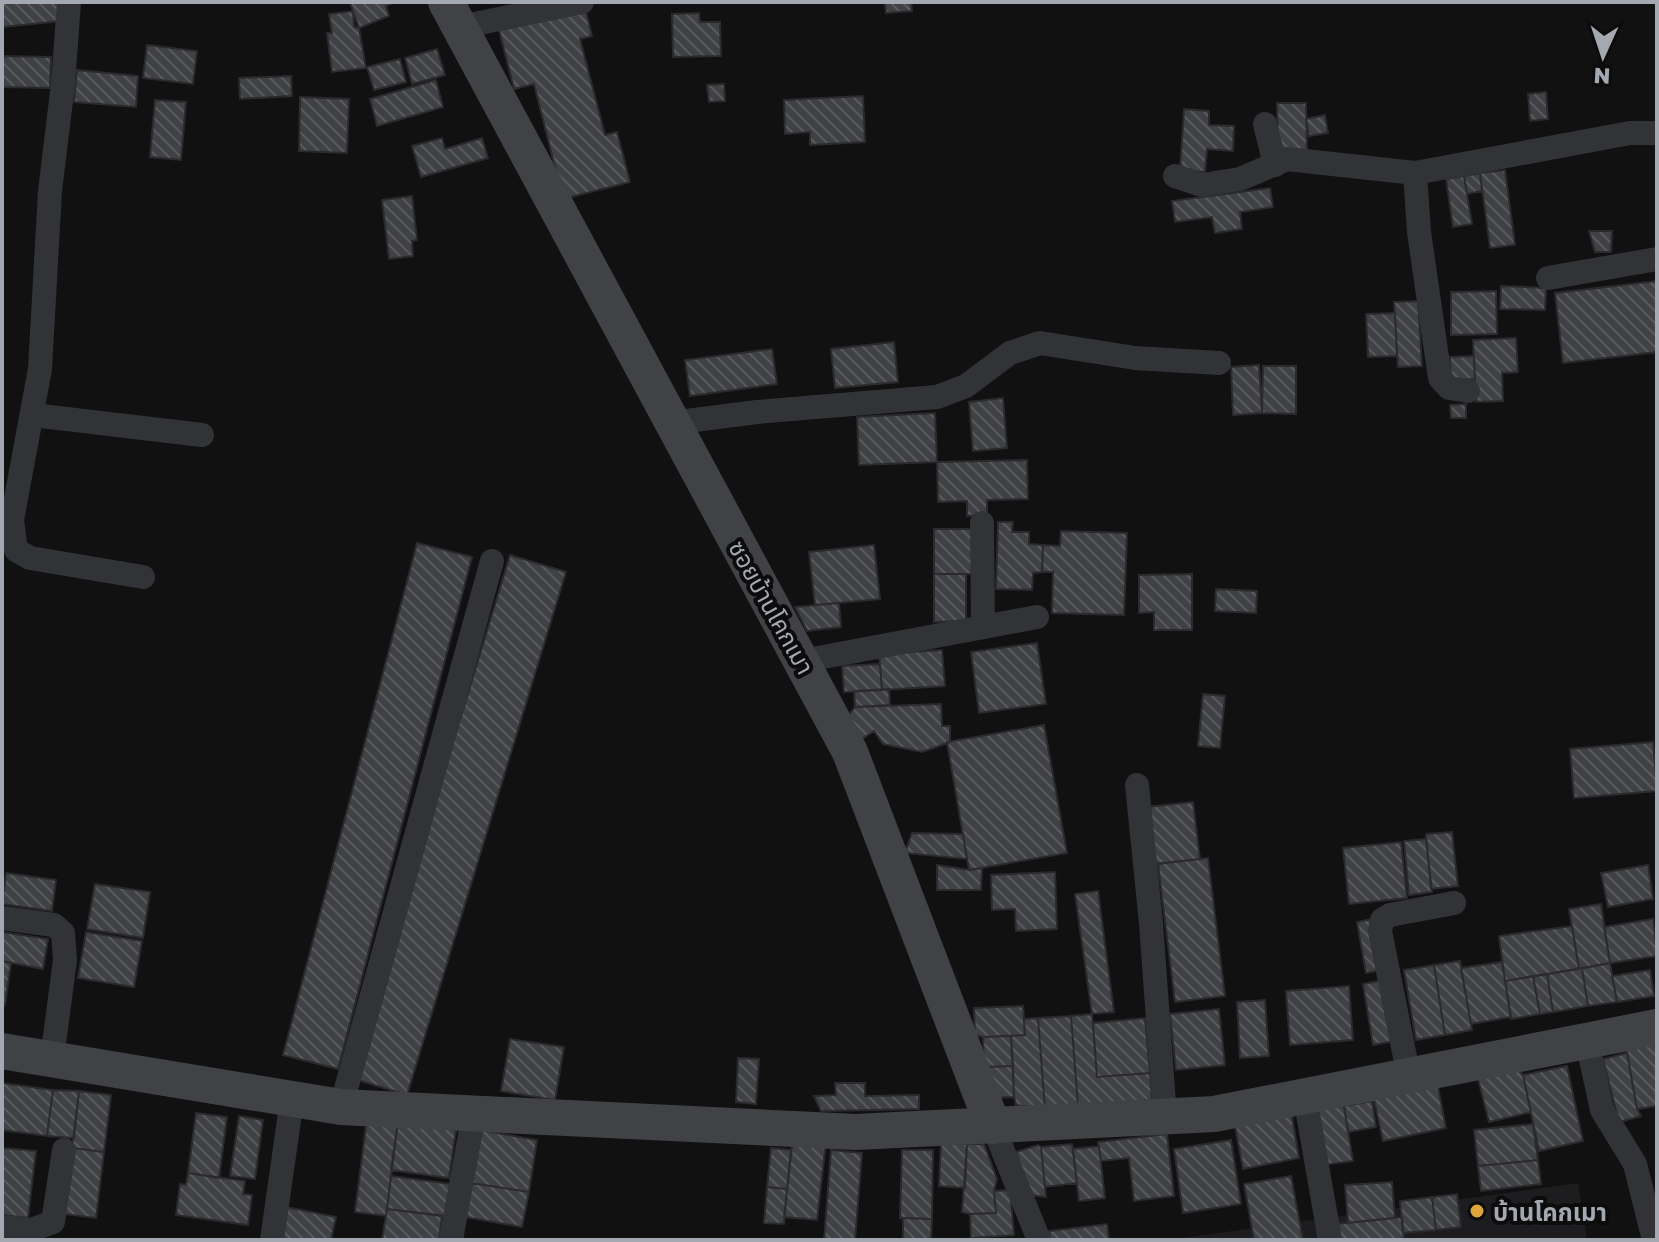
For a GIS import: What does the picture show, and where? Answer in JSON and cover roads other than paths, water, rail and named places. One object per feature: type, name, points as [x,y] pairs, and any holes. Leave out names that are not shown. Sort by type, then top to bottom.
[{"type":"street","points":[[69,2],[50,191],[40,369],[12,520],[16,550],[30,558],[143,577]]},
{"type":"street","points":[[453,14],[582,2]]},
{"type":"street","name":"ซอยบ้านโคกเมา","points":[[453,14],[850,752],[1039,1240]]},
{"type":"street","points":[[1265,124],[1275,165]]},
{"type":"street","points":[[1175,176],[1202,185],[1240,179],[1287,159],[1415,173],[1630,133],[1657,133]]},
{"type":"street","points":[[1415,173],[1419,232],[1440,378],[1449,388],[1468,391]]},
{"type":"street","points":[[1548,278],[1657,259]]},
{"type":"street","points":[[671,423],[757,412],[937,397],[966,386],[1010,353],[1040,343],[1135,358],[1219,363]]},
{"type":"street","points":[[33,415],[202,435]]},
{"type":"street","points":[[982,523],[983,627]]},
{"type":"street","points":[[341,1107],[492,561]]},
{"type":"street","points":[[802,661],[1037,617]]},
{"type":"street","points":[[1137,785],[1165,1117]]},
{"type":"street","points":[[1409,1077],[1380,931],[1382,920],[1390,915],[1454,903]]},
{"type":"street","points":[[2,918],[54,925],[63,933],[65,960],[52,1059]]},
{"type":"street","points":[[2,1051],[341,1107],[856,1132],[1214,1114],[1657,1027]]},
{"type":"street","points":[[1587,1041],[1602,1110],[1635,1164],[1654,1240]]},
{"type":"street","points":[[1305,1097],[1330,1240]]},
{"type":"street","points":[[272,1240],[292,1099]]},
{"type":"street","points":[[451,1240],[474,1113]]},
{"type":"street","points":[[2,1227],[31,1230],[53,1222],[64,1150]]},
{"type":"place","name":"บ้านโคกเมา","points":[[1477,1211]]}]
